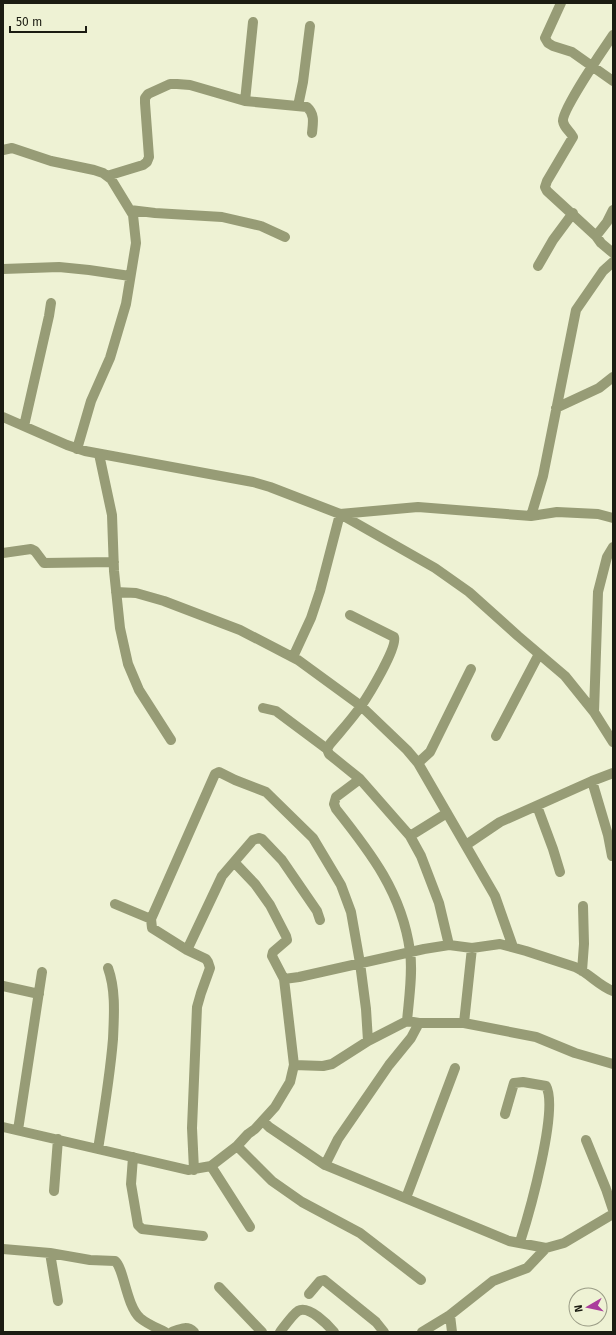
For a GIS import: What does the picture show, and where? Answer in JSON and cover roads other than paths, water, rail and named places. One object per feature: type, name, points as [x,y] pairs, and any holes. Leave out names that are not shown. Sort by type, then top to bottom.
[{"type":"street","points":[[561,3],[545,38],[548,43],[572,52],[613,81]]},
{"type":"street","points":[[245,100],[253,22]]},
{"type":"street","points":[[298,106],[303,82],[310,26]]},
{"type":"street","points":[[613,34],[569,104],[563,119],[564,126],[573,137],[545,187],[547,191],[613,253]]},
{"type":"street","points":[[107,176],[143,165],[147,162],[149,157],[145,98],[148,94],[170,84],[190,85],[245,100],[307,107],[313,116],[312,133]]},
{"type":"street","points":[[4,149],[12,148],[51,161],[94,170],[107,176],[111,179],[130,210],[134,221],[136,242],[126,304],[110,358],[91,401],[77,449]]},
{"type":"street","points":[[130,210],[222,217],[261,226],[286,237]]},
{"type":"street","points":[[596,236],[607,222],[613,210]]},
{"type":"street","points":[[538,266],[553,240],[572,214]]},
{"type":"street","points":[[531,516],[543,476],[576,310],[602,270],[613,262]]},
{"type":"street","points":[[3,270],[59,267],[130,276]]},
{"type":"street","points":[[24,426],[51,303]]},
{"type":"street","points":[[556,408],[599,388],[613,377]]},
{"type":"street","points":[[3,417],[77,449],[253,482],[340,514],[435,568],[469,592],[565,676],[594,712],[613,742]]},
{"type":"street","points":[[100,454],[112,515],[116,592],[120,628],[132,674],[139,690],[171,740]]},
{"type":"street","points":[[340,514],[418,507],[531,516],[557,512],[598,514],[613,518]]},
{"type":"street","points":[[293,657],[311,618],[320,591],[340,514]]},
{"type":"street","points":[[594,712],[598,592],[607,557],[613,547]]},
{"type":"street","points":[[3,553],[31,549],[35,551],[44,563],[114,562]]},
{"type":"street","points":[[116,592],[136,593],[164,601],[240,630],[293,657],[361,706],[418,763],[496,896],[513,947]]},
{"type":"street","points":[[327,750],[330,744],[361,706],[379,677],[396,640],[394,637],[350,615]]},
{"type":"street","points":[[496,736],[539,654]]},
{"type":"street","points":[[418,763],[430,752],[471,669]]},
{"type":"street","points":[[263,708],[276,711],[327,750],[329,754],[360,779],[410,836],[421,856],[439,903],[449,945]]},
{"type":"street","points":[[194,1170],[192,1128],[197,1007],[210,968],[206,959],[187,950],[152,928],[151,919],[215,774],[219,772],[234,780],[266,792],[313,838],[341,885],[351,912],[360,962],[368,1040]]},
{"type":"street","points":[[466,845],[500,822],[613,773]]},
{"type":"street","points":[[360,779],[336,798],[334,804],[336,809],[366,848],[391,888],[404,922],[410,952],[407,1021]]},
{"type":"street","points":[[592,781],[608,834],[612,856]]},
{"type":"street","points":[[537,806],[554,849],[560,872]]},
{"type":"street","points":[[410,836],[448,813]]},
{"type":"street","points":[[187,950],[222,876],[235,863],[253,840],[259,838],[262,839],[282,860],[317,911],[320,920]]},
{"type":"street","points":[[3,1127],[133,1158],[194,1170],[211,1166],[237,1146],[263,1121],[275,1107],[290,1082],[294,1065],[284,978],[272,956],[273,952],[287,940],[270,905],[255,884],[235,863]]},
{"type":"street","points":[[115,904],[151,919]]},
{"type":"street","points":[[582,971],[584,944],[583,906]]},
{"type":"street","points":[[284,978],[299,977],[360,962],[449,945],[472,948],[500,944],[513,947],[582,971],[601,985],[613,991]]},
{"type":"street","points":[[464,1023],[472,948]]},
{"type":"street","points":[[98,1149],[110,1069],[114,1014],[112,989],[108,968]]},
{"type":"street","points":[[18,1130],[42,972]]},
{"type":"street","points":[[3,986],[39,994]]},
{"type":"street","points":[[294,1065],[322,1066],[332,1064],[368,1040],[407,1021],[419,1023],[464,1023],[536,1037],[575,1053],[613,1064]]},
{"type":"street","points":[[325,1165],[338,1139],[389,1065],[411,1038],[419,1023]]},
{"type":"street","points":[[406,1198],[455,1068]]},
{"type":"street","points":[[505,1114],[514,1083],[523,1082],[546,1086],[549,1090],[550,1097],[548,1120],[539,1172],[520,1242]]},
{"type":"street","points":[[263,1121],[269,1127],[325,1165],[509,1241],[546,1248],[564,1243],[613,1214]]},
{"type":"street","points":[[54,1191],[58,1139]]},
{"type":"street","points":[[586,1140],[613,1210]]},
{"type":"street","points":[[237,1146],[272,1181],[302,1202],[360,1233],[421,1280]]},
{"type":"street","points":[[133,1158],[131,1184],[138,1225],[142,1229],[203,1236]]},
{"type":"street","points":[[211,1166],[250,1227]]},
{"type":"street","points":[[422,1332],[450,1315],[493,1281],[527,1268],[546,1248]]},
{"type":"street","points":[[3,1249],[50,1253],[90,1260],[115,1261],[117,1263],[128,1298],[140,1317],[165,1332]]},
{"type":"street","points":[[50,1253],[58,1301]]},
{"type":"street","points":[[309,1294],[320,1281],[324,1280],[376,1322],[384,1332]]},
{"type":"street","points":[[219,1287],[262,1332]]},
{"type":"street","points":[[280,1332],[298,1311],[308,1310],[325,1322],[334,1332]]},
{"type":"street","points":[[450,1315],[452,1332]]},
{"type":"street","points":[[172,1332],[186,1328],[194,1332]]}]
